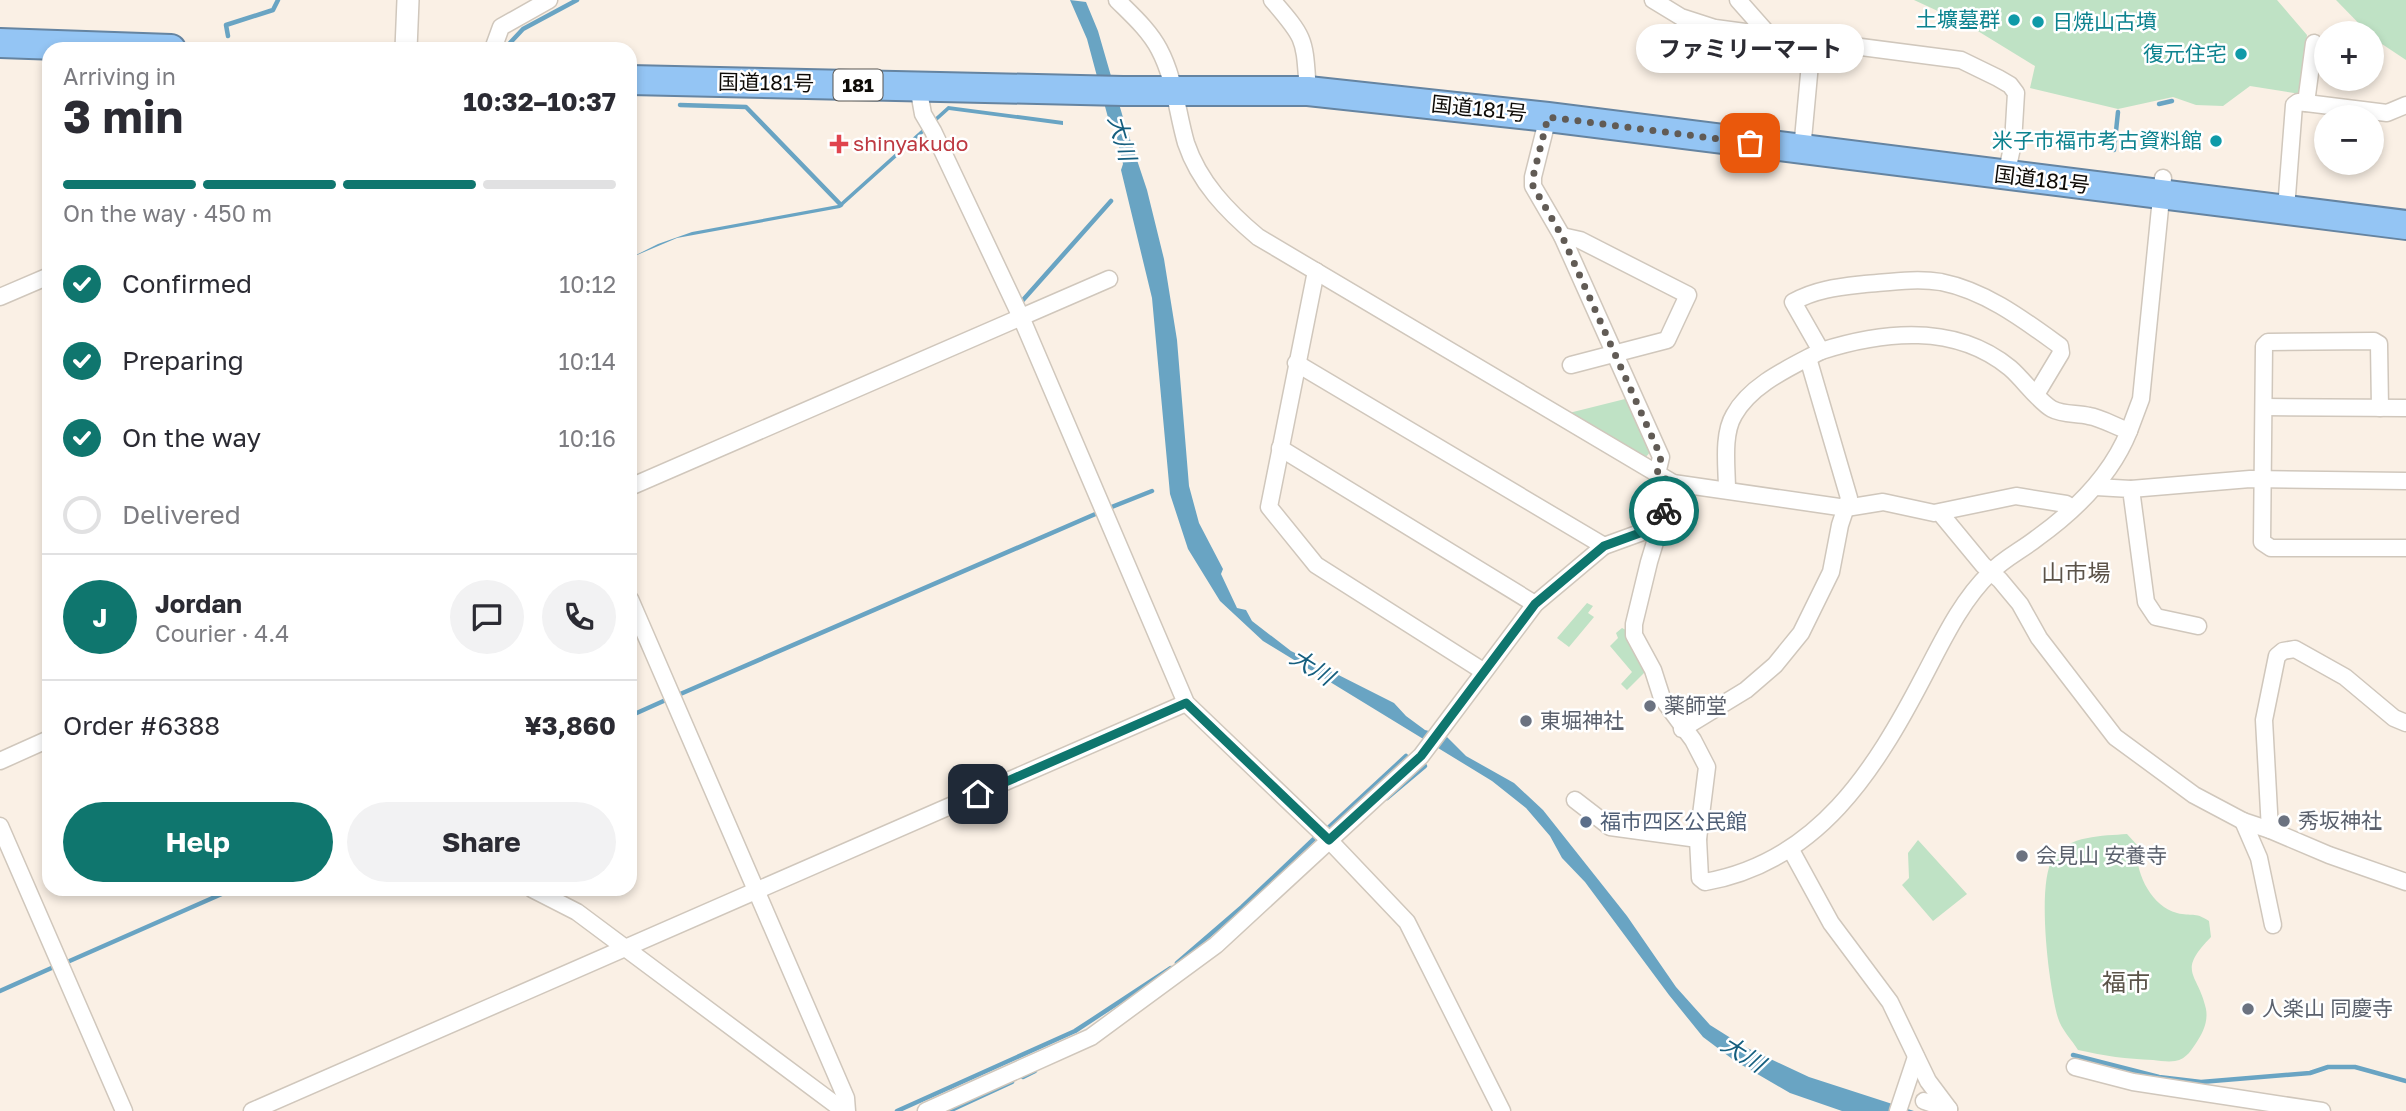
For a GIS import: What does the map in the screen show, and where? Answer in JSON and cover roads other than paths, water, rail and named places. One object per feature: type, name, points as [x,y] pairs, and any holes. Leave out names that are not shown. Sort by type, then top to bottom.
[{"type":"highway","points":[[0,43],[42,44]]},
{"type":"highway","points":[[0,60],[42,61]]},
{"type":"highway","name":"国道181号","points":[[637,63],[1465,95],[1802,143],[2162,187],[2406,225]]},
{"type":"highway","name":"国道181号","points":[[637,80],[918,86],[1084,82]]},
{"type":"highway","name":"国道181号","points":[[1308,87],[1548,117],[1802,143]]},
{"type":"highway","name":"国道181号","points":[[2162,187],[2287,195],[2406,211]]},
{"type":"street","points":[[406,42],[408,0]]},
{"type":"street","points":[[496,42],[501,27],[549,0]]},
{"type":"street","points":[[1117,0],[1144,28],[1159,49],[1172,84],[1189,149],[1213,193],[1258,237],[1673,483],[1846,508],[1883,502],[1940,513],[1971,503],[2016,496],[2066,504],[2073,508]]},
{"type":"street","points":[[1272,0],[1300,33],[1308,60],[1308,87]]},
{"type":"street","points":[[1653,0],[1681,17],[1715,28],[1961,60],[2010,85],[2016,93],[2008,169]]},
{"type":"street","points":[[1738,0],[1769,35]]},
{"type":"street","points":[[1802,143],[1812,42]]},
{"type":"street","points":[[2306,103],[2314,43]]},
{"type":"street","points":[[918,86],[923,114],[1021,317],[1186,703],[1329,840],[1407,922],[1503,1111]]},
{"type":"street","points":[[2287,195],[2294,105],[2298,102],[2387,113],[2406,106]]},
{"type":"street","points":[[1548,117],[1533,186],[1562,236],[1661,457],[1657,474]]},
{"type":"street","points":[[1673,483],[1659,526],[1634,624],[1634,635],[1653,670],[1662,698],[1682,729],[1693,740],[1708,772],[1698,839],[1700,878],[1705,882],[1744,872],[1791,850],[1831,816],[1862,778],[1903,716],[1950,627],[1991,572],[2040,536],[2096,487],[2120,453],[2141,399],[2162,187]]},
{"type":"street","points":[[1562,236],[1580,240],[1688,295],[1667,340],[1571,365]]},
{"type":"street","points":[[1316,271],[1269,507],[1316,565],[1483,671]]},
{"type":"street","points":[[0,297],[42,279]]},
{"type":"street","points":[[637,484],[1110,279]]},
{"type":"street","points":[[1682,729],[1746,690],[1775,665],[1801,633],[1831,572],[1850,498],[1815,355],[1793,302],[1810,292],[1899,281],[1940,282],[1971,291],[2002,306],[2060,346],[2062,353],[2036,393]]},
{"type":"street","points":[[1727,490],[1728,433],[1733,415],[1751,395],[1784,371],[1815,355],[1853,341],[1889,335],[1928,335],[1955,340],[1983,350],[2009,368],[2055,411],[2092,416],[2129,431]]},
{"type":"street","points":[[2381,408],[2379,344],[2374,341],[2268,342],[2264,346],[2262,542],[2267,548],[2406,548]]},
{"type":"street","points":[[1296,363],[1604,546]]},
{"type":"street","points":[[2264,407],[2406,408]]},
{"type":"street","points":[[1280,448],[1535,604]]},
{"type":"street","points":[[2096,487],[2131,488],[2250,479],[2406,481]]},
{"type":"street","points":[[2131,488],[2148,607],[2156,617],[2198,626]]},
{"type":"street","points":[[1940,513],[2020,604],[2039,638],[2115,737],[2194,795],[2243,821],[2406,882]]},
{"type":"street","points":[[926,1111],[1091,1037],[1216,945],[1421,756],[1535,604],[1604,546],[1659,526]]},
{"type":"street","points":[[637,615],[846,1098],[846,1111]]},
{"type":"street","points":[[2270,830],[2264,720],[2277,656],[2281,652],[2295,649],[2345,677],[2394,718],[2406,723]]},
{"type":"street","points":[[252,1111],[1186,703]]},
{"type":"street","points":[[0,761],[42,743]]},
{"type":"street","points":[[1575,800],[1610,827],[1698,839]]},
{"type":"street","points":[[2243,821],[2259,858],[2273,925]]},
{"type":"street","points":[[0,826],[124,1111]]},
{"type":"street","points":[[1791,850],[1831,923],[1890,1002],[1928,1081],[1952,1110]]},
{"type":"street","points":[[546,896],[577,912],[846,1111]]},
{"type":"street","points":[[1900,1105],[1916,1057]]},
{"type":"street","points":[[2075,1067],[2133,1082],[2322,1111]]},
{"type":"street","points":[[1924,1101],[1952,1110]]},
{"type":"water","name":"大川","points":[[1070,0],[1086,2],[1098,31],[1147,190],[1164,259],[1177,340],[1189,486],[1199,523],[1223,569],[1221,574],[1237,608],[1246,610],[1252,621],[1291,651],[1394,703],[1425,730],[1445,735],[1466,756],[1514,783],[1543,810],[1627,916],[1676,987],[1710,1025],[1745,1047],[1809,1077],[1914,1111],[1842,1111],[1790,1093],[1735,1061],[1703,1037],[1526,808],[1492,781],[1263,641],[1220,601],[1188,549],[1170,494],[1152,298],[1121,170],[1123,164],[1115,129],[1110,125],[1087,39]]},
{"type":"water","points":[[948,106],[1063,121],[1063,125],[949,110],[840,208],[677,238],[637,255],[658,244],[692,232],[838,205]]},
{"type":"waterway","points":[[228,36],[226,25],[273,10],[278,0]]},
{"type":"waterway","points":[[511,42],[523,29],[577,0]]},
{"type":"waterway","points":[[2159,104],[2172,101]]},
{"type":"waterway","points":[[680,105],[746,107],[841,205]]},
{"type":"waterway","points":[[2114,150],[2118,112]]},
{"type":"waterway","points":[[1023,300],[1111,201]]},
{"type":"waterway","points":[[1109,508],[1152,491]]},
{"type":"waterway","points":[[678,695],[1100,512]]},
{"type":"waterway","points":[[637,713],[668,699]]},
{"type":"waterway","points":[[1326,830],[1406,756]]},
{"type":"waterway","points":[[1387,798],[1425,766]]},
{"type":"waterway","points":[[1177,963],[1242,907],[1316,837]]},
{"type":"waterway","points":[[65,963],[217,896]]},
{"type":"waterway","points":[[0,991],[56,966]]},
{"type":"waterway","points":[[897,1111],[1075,1031],[1171,968]]},
{"type":"waterway","points":[[2073,1055],[2159,1077],[2201,1082],[2310,1073],[2328,1067],[2355,1067],[2406,1081]]},
{"type":"waterway","points":[[1023,1077],[1035,1071]]},
{"type":"waterway","points":[[949,1111],[1012,1082]]},
{"type":"place","name":"土壙墓群","points":[[2014,20]]},
{"type":"place","name":"日焼山古墳","points":[[2038,22]]},
{"type":"place","name":"復元住宅","points":[[2241,54]]},
{"type":"place","name":"米子市福市考古資料館","points":[[2216,141]]},
{"type":"place","name":"ファミリーマート","points":[[1750,143]]},
{"type":"place","name":"shinyakudo","points":[[839,144]]},
{"type":"place","name":"薬師堂","points":[[1650,706]]},
{"type":"place","name":"東堀神社","points":[[1526,721]]},
{"type":"place","name":"秀坂神社","points":[[2284,821]]},
{"type":"place","name":"福市四区公民館","points":[[1586,822]]},
{"type":"place","name":"会見山 安養寺","points":[[2022,856]]},
{"type":"place","name":"人楽山 同慶寺","points":[[2248,1009]]},
{"type":"district","name":"山市場","points":[[2076,573]]},
{"type":"district","name":"福市","points":[[2126,983]]}]
